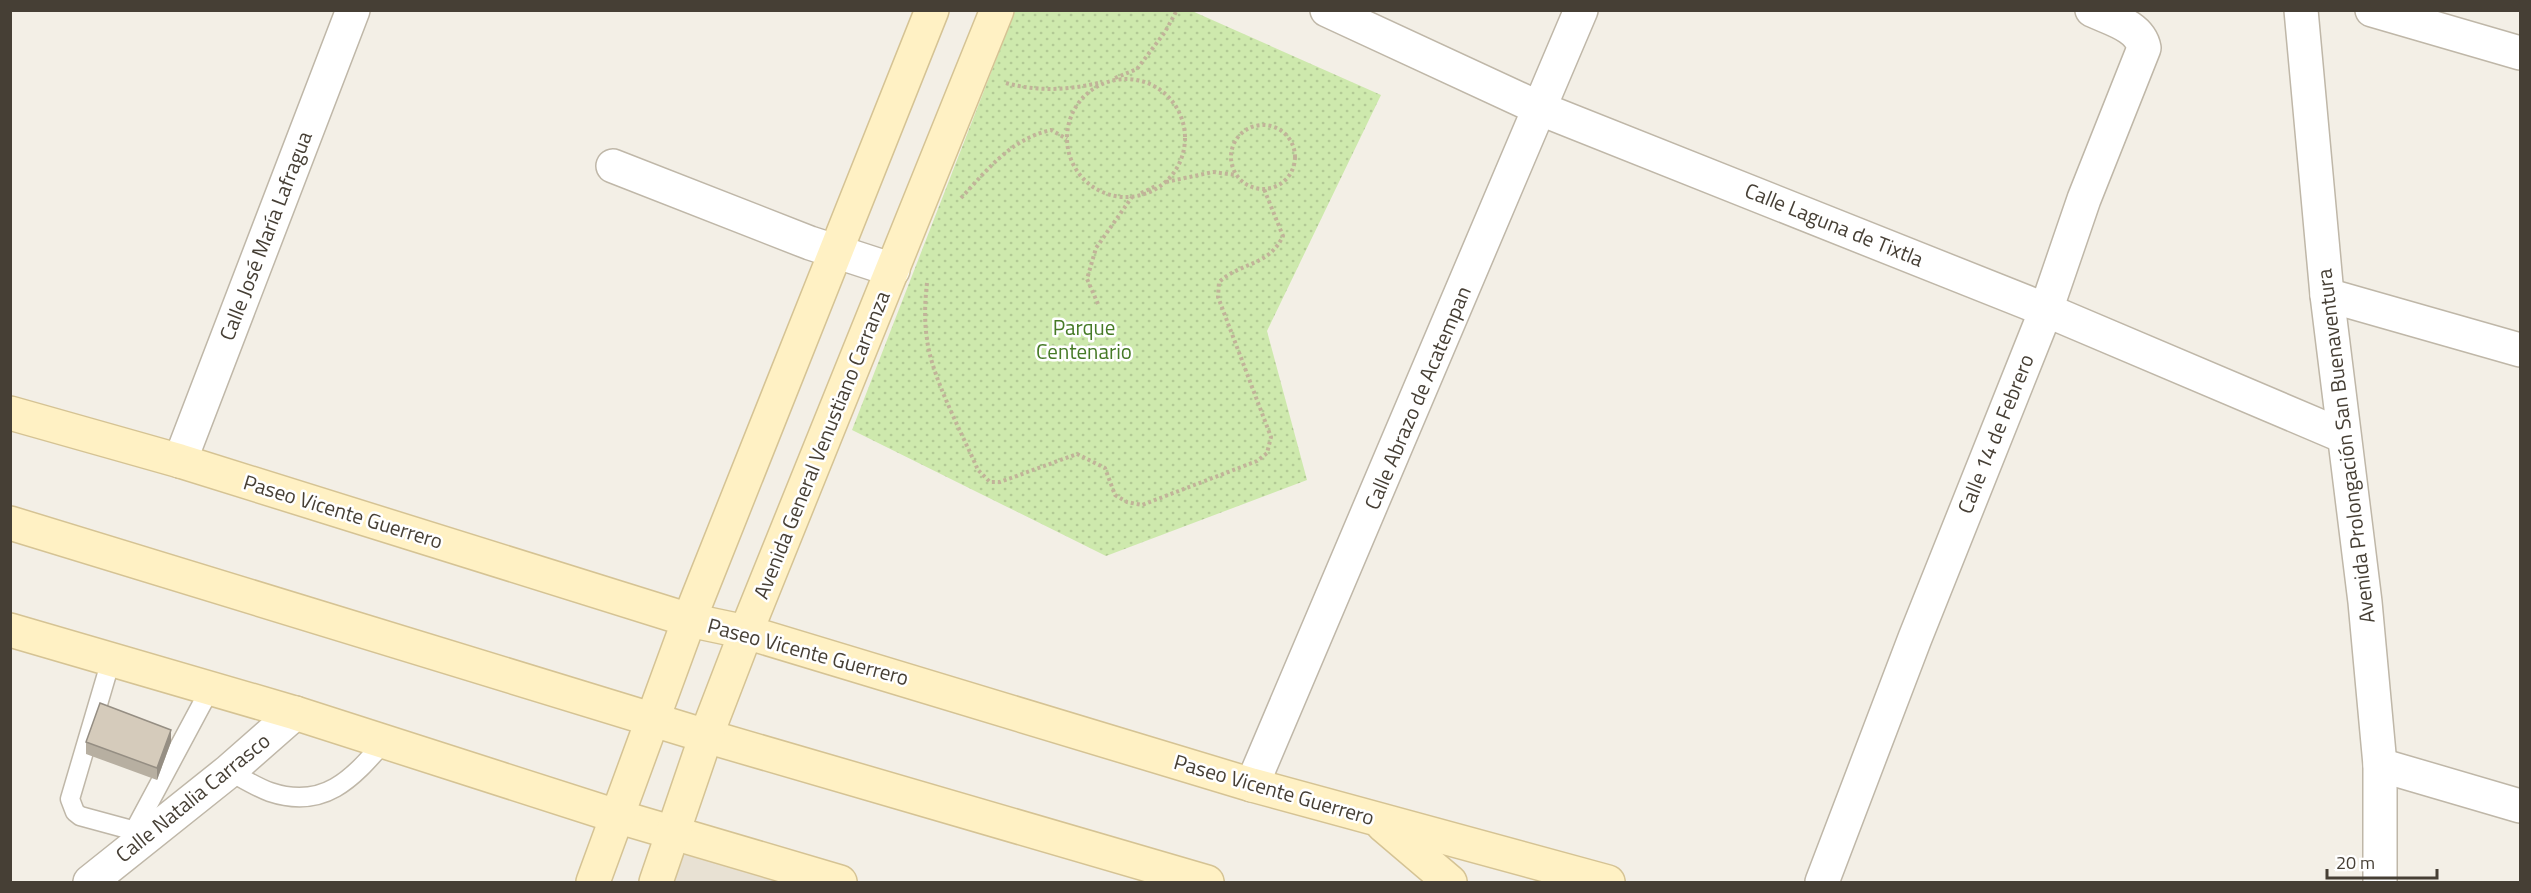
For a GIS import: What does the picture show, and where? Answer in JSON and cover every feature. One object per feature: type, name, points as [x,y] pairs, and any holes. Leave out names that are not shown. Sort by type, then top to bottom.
[{"type":"main road","points":[[593,882],[689,620],[838,252],[932,10]]},
{"type":"main road","name":"Avenida General Venustiano Carranza","points":[[656,882],[706,736],[746,632],[974,73],[997,10]]},
{"type":"main road","name":"Paseo Vicente Guerrero","points":[[10,413],[180,461],[689,620],[746,632],[1252,785],[1608,882]]},
{"type":"main road","points":[[10,523],[706,736],[1207,882]]},
{"type":"main road","points":[[10,630],[295,713],[674,834],[840,882]]},
{"type":"main road","points":[[1377,820],[1450,882]]},
{"type":"street","name":"Calle José María Lafragua","points":[[180,461],[353,10]]},
{"type":"street","name":"Calle Laguna de Tixtla","points":[[1327,10],[1541,109],[2046,309],[2343,436]]},
{"type":"street","name":"Calle Abrazo de Acatempan","points":[[1252,785],[1541,109],[1581,10]]},
{"type":"street","name":"Calle 14 de Febrero","points":[[1822,882],[1911,649],[2046,309],[2084,199],[2144,48],[2140,35],[2134,30],[2092,10]]},
{"type":"street","name":"Avenida Prolongación San Buenaventura","points":[[2301,10],[2327,295],[2365,602],[2380,765],[2380,882]]},
{"type":"street","points":[[2372,10],[2520,53]]},
{"type":"street","points":[[613,166],[838,252],[893,270]]},
{"type":"street","points":[[2327,295],[2520,350]]},
{"type":"street","name":"Calle Natalia Carrasco","points":[[90,882],[142,833],[229,771],[295,713]]},
{"type":"street","points":[[2380,765],[2520,806]]},
{"type":"lane","points":[[111,660],[70,799],[75,812],[80,816],[142,833],[210,689]]},
{"type":"lane","points":[[229,771],[269,792],[292,797],[313,796],[334,789],[357,774],[384,742]]},
{"type":"path","points":[[1177,10],[1165,32],[1137,69],[1093,89],[1079,103],[1070,120],[1067,139],[1070,159],[1079,176],[1094,188],[1112,196],[1131,197],[1150,192],[1167,182],[1213,172],[1236,175],[1254,188],[1264,189],[1285,182],[1295,164],[1293,144],[1279,129],[1269,125],[1259,126],[1241,135],[1234,143],[1231,154],[1236,175]]},
{"type":"path","points":[[974,73],[1014,86],[1045,89],[1074,89],[1111,80],[1131,79],[1150,84],[1167,94],[1178,109],[1185,128],[1185,147],[1179,166],[1167,182]]},
{"type":"path","points":[[960,199],[1010,149],[1032,134],[1051,130],[1067,139]]},
{"type":"path","points":[[930,274],[925,306],[927,340],[934,367],[978,470],[990,482],[1000,482],[1077,454],[1105,468],[1115,495],[1127,502],[1142,505],[1257,461],[1267,453],[1271,437],[1218,297],[1219,282],[1227,274],[1269,256],[1283,236],[1264,189]]},
{"type":"path","points":[[1098,303],[1087,279],[1096,248],[1131,197]]},
{"type":"shaded area","points":[[677,834],[839,882],[657,882]]},
{"type":"green space","name":"Parque Centenario","points":[[1015,11],[1192,11],[1381,95],[1267,331],[1307,480],[1106,556],[852,430]]},
{"type":"building","points":[[100,703],[171,730],[157,768],[86,742]]}]
